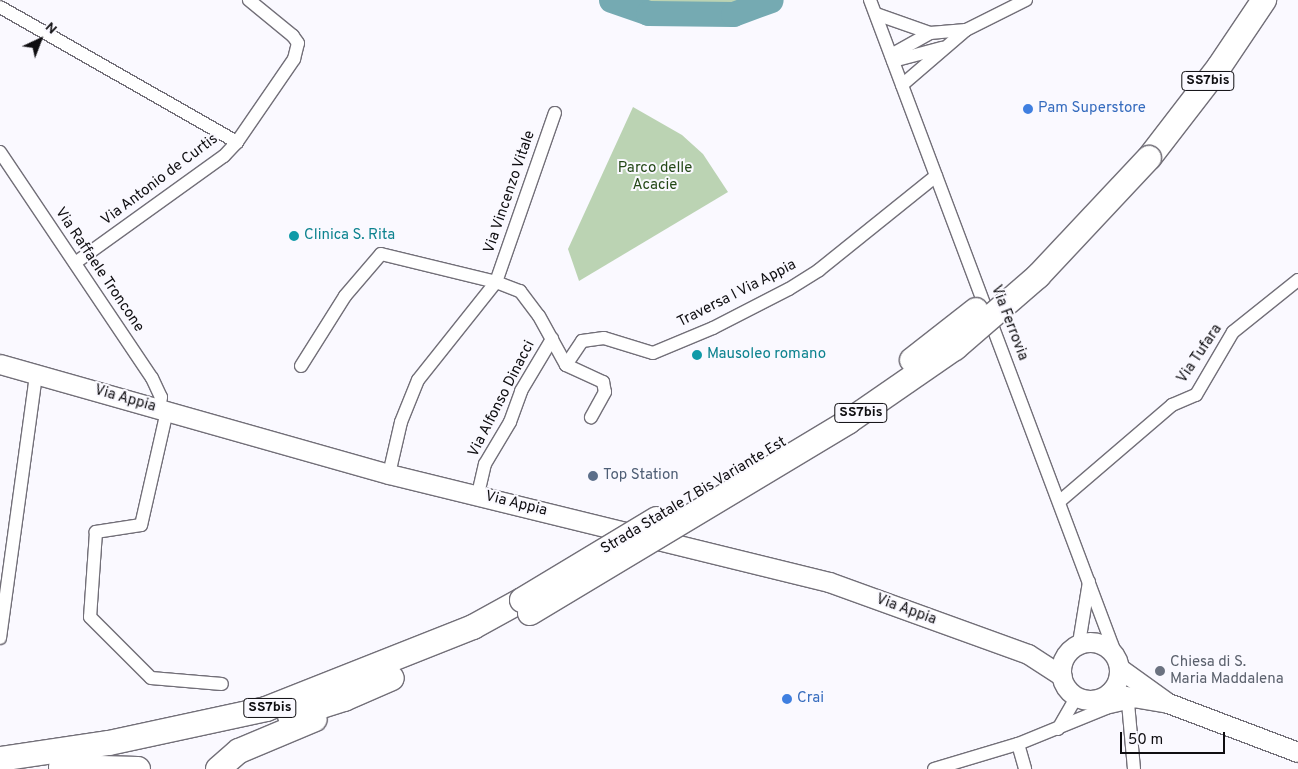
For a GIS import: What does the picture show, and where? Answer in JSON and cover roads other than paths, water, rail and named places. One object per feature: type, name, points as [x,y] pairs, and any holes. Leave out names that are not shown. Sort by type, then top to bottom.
[{"type":"highway","name":"Strada Statale 7 Bis Variante Est","points":[[1141,157],[1245,0]]},
{"type":"highway","name":"Strada Statale 7 Bis Variante Est","points":[[55,768],[249,730],[344,699],[476,641],[526,606],[870,389],[912,360],[1036,257],[1141,157],[1219,67],[1264,0]]},
{"type":"highway","name":"Strada Statale 7 Bis Variante Est","points":[[0,759],[109,743],[266,709],[526,606]]},
{"type":"highway","points":[[218,769],[240,751],[305,726],[344,699]]},
{"type":"highway","points":[[55,768],[138,769]]},
{"type":"street","name":"Via Antonio de Curtis","points":[[75,263],[212,165],[238,142],[298,50],[293,36],[249,0]]},
{"type":"street","name":"Via Ferrovia","points":[[870,0],[1090,580],[1118,663]]},
{"type":"street","points":[[902,85],[966,30],[1026,0]]},
{"type":"street","points":[[0,7],[238,142]]},
{"type":"street","points":[[876,14],[930,33],[966,30]]},
{"type":"street","points":[[892,58],[930,33]]},
{"type":"street","points":[[892,58],[949,46]]},
{"type":"street","name":"Via Vincenzo Vitale","points":[[389,474],[401,422],[418,380],[496,282],[555,113]]},
{"type":"street","name":"Via Raffaele Troncone","points":[[0,152],[152,378],[161,398],[163,410]]},
{"type":"street","name":"Traversa I Via Appia","points":[[566,365],[582,340],[604,338],[653,353],[713,328],[790,289],[819,270],[936,176]]},
{"type":"street","points":[[301,366],[345,296],[381,254],[496,282],[520,291],[552,339]]},
{"type":"street","name":"Via Tufara","points":[[1060,501],[1172,405],[1196,395],[1233,332],[1298,280]]},
{"type":"street","name":"Via Alfonso Dinacci","points":[[552,339],[566,365]]},
{"type":"street","name":"Via Alfonso Dinacci","points":[[478,494],[485,464],[510,422],[521,391],[552,339]]},
{"type":"street","name":"Via Appia","points":[[0,364],[389,474],[478,494],[829,582],[1028,654],[1062,676]]},
{"type":"street","points":[[566,365],[603,382],[605,392],[591,417]]},
{"type":"street","points":[[0,638],[36,374]]},
{"type":"street","points":[[163,410],[141,526],[96,532],[90,617],[151,678],[222,684]]},
{"type":"street","points":[[1075,646],[1090,580]]},
{"type":"street","points":[[1168,703],[1118,663],[1105,645],[1088,642],[1075,646],[1064,657],[1062,676],[1064,684],[1077,696],[1093,700],[1168,703],[1298,752]]},
{"type":"street","name":"Via Appia","points":[[1028,654],[1075,646]]},
{"type":"street","points":[[934,769],[1058,730],[1108,701],[1117,683],[1118,663]]},
{"type":"street","points":[[1058,730],[1077,696]]},
{"type":"street","points":[[1134,769],[1137,701]]},
{"type":"street","points":[[1018,744],[1025,769]]},
{"type":"waterway","points":[[611,0],[648,13],[733,14],[771,0]]},
{"type":"place","name":"Pam Superstore","points":[[1028,109]]},
{"type":"place","name":"Clinica S. Rita","points":[[294,236]]},
{"type":"place","name":"Mausoleo romano","points":[[697,355]]},
{"type":"place","name":"Top Station","points":[[593,476]]},
{"type":"place","name":"Chiesa di S. Maria Maddalena","points":[[1160,671]]},
{"type":"place","name":"Crai","points":[[787,699]]},
{"type":"park label","name":"Parco delle Acacie","points":[[655,176]]}]
